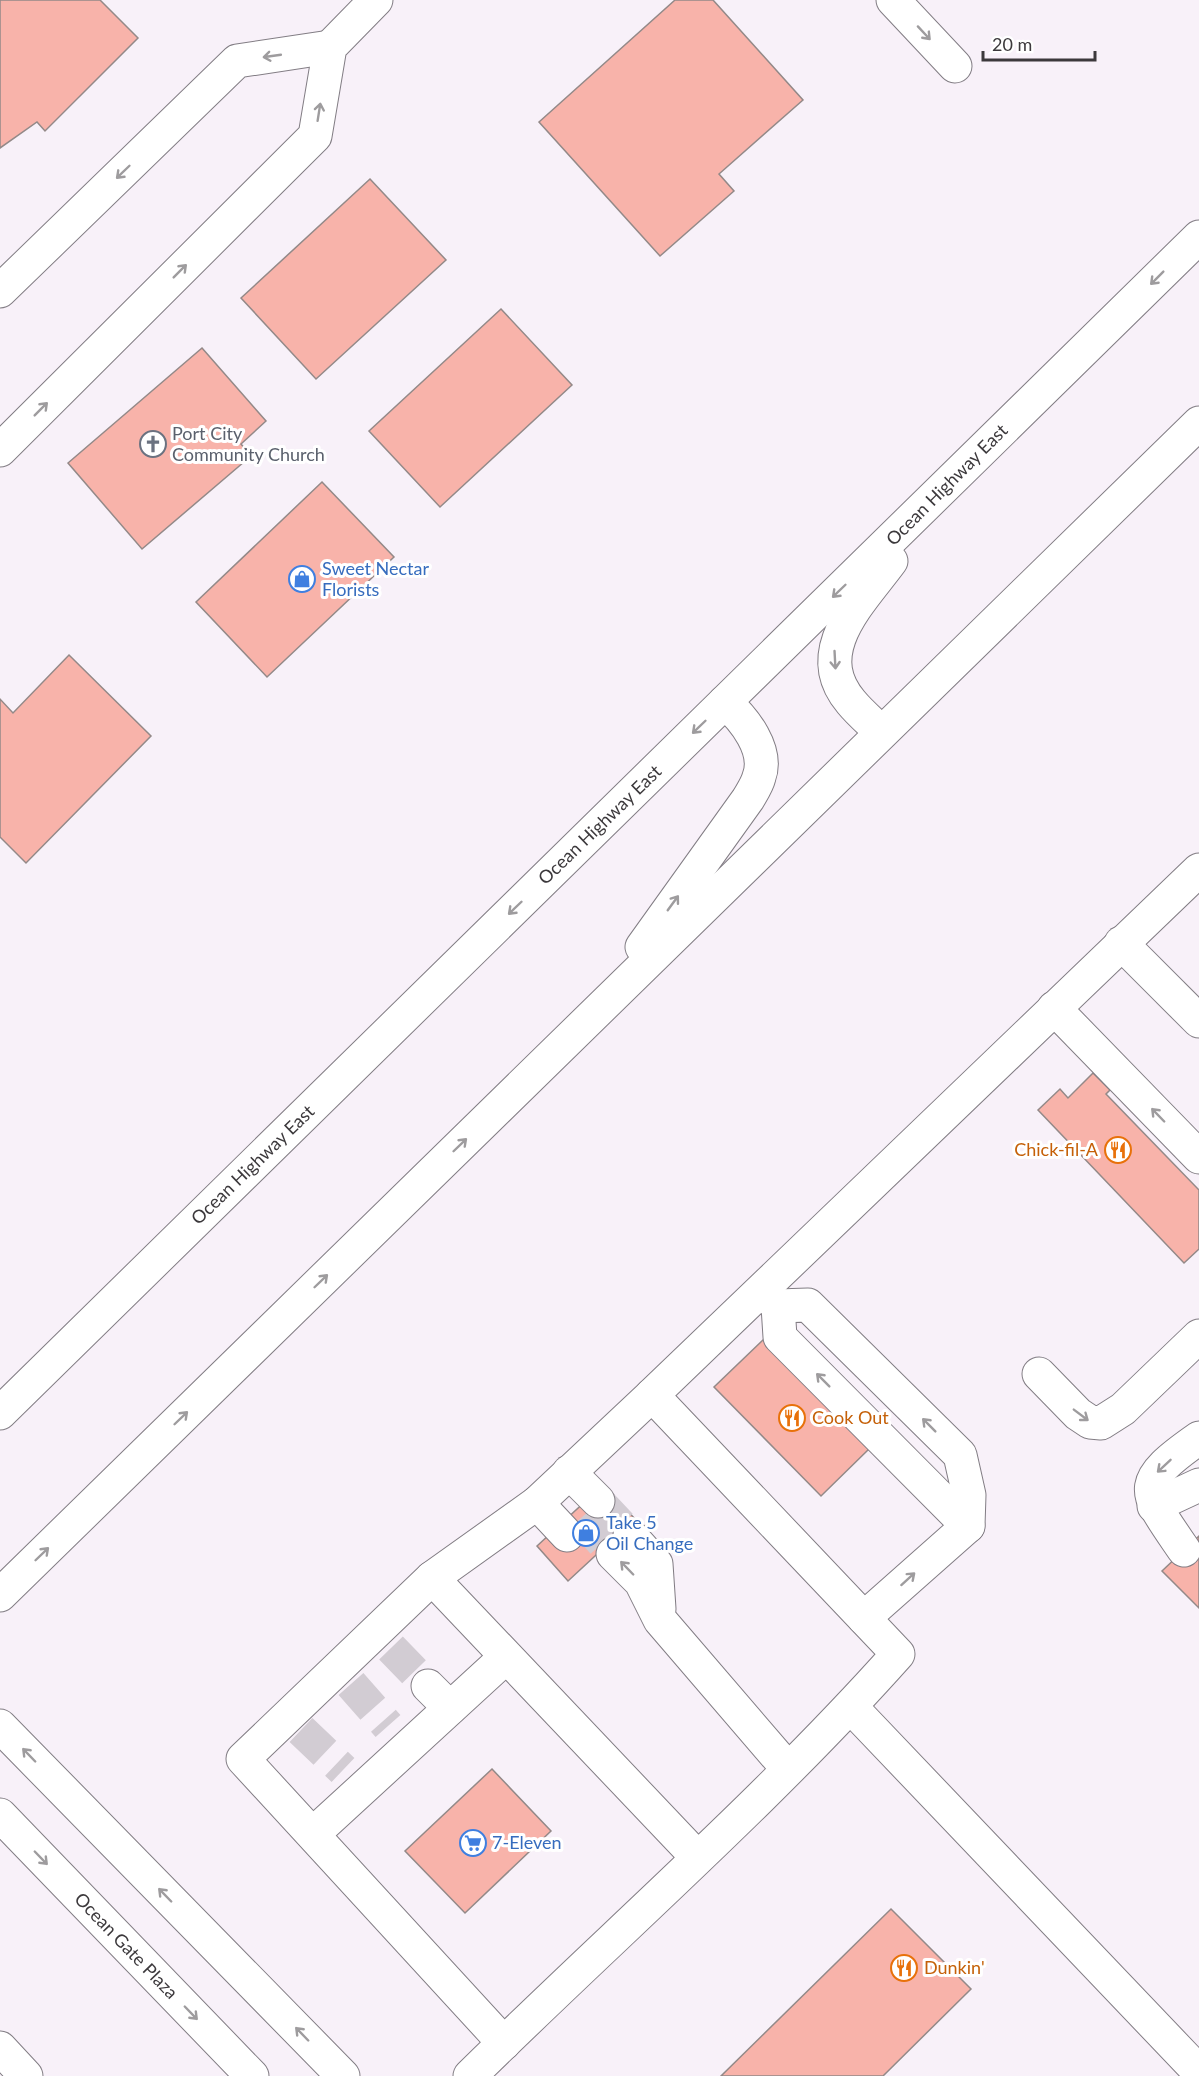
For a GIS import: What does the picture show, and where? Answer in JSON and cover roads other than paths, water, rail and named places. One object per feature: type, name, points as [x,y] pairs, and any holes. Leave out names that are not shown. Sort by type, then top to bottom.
[{"type":"main road","points":[[0,450],[315,136],[330,47],[376,0]]},
{"type":"main road","points":[[893,0],[955,66]]},
{"type":"main road","points":[[0,291],[237,61],[330,47]]},
{"type":"main road","name":"Ocean Highway East","points":[[0,1413],[1199,237]]},
{"type":"main road","points":[[0,1595],[881,732],[998,622],[1199,423]]},
{"type":"main road","points":[[881,732],[850,701],[837,677],[833,655],[840,632],[943,489]]},
{"type":"main road","points":[[590,1019],[748,799],[760,777],[761,760],[753,736],[742,718],[725,702]]},
{"type":"main road","points":[[504,2043],[243,1759],[294,1723],[383,1640],[432,1578],[553,1487],[651,1395],[770,1298],[1054,1008],[1199,870]]},
{"type":"main road","points":[[1121,943],[1199,1021]]},
{"type":"main road","points":[[1054,1008],[1199,1157]]},
{"type":"main road","points":[[770,1298],[808,1305],[960,1455],[969,1495],[968,1526],[864,1618]]},
{"type":"main road","points":[[770,1298],[780,1337],[968,1526]]},
{"type":"main road","points":[[0,1438],[102,1312]]},
{"type":"main road","points":[[1039,1374],[1078,1414],[1090,1422],[1101,1423],[1123,1409],[1199,1336]]},
{"type":"main road","points":[[471,2076],[851,1707],[898,1654],[651,1395]]},
{"type":"main road","points":[[1184,1550],[1154,1506],[1149,1494],[1156,1472],[1199,1438]]},
{"type":"main road","points":[[1154,1506],[1199,1485]]},
{"type":"main road","points":[[553,1487],[582,1518],[553,1487]]},
{"type":"main road","points":[[614,1552],[641,1582],[660,1620],[788,1769]]},
{"type":"main road","points":[[432,1578],[698,1858]]},
{"type":"main road","points":[[313,1834],[353,1780],[439,1697],[506,1657]]},
{"type":"main road","points":[[851,1707],[1199,2072]]},
{"type":"main road","points":[[0,1726],[343,2076]]},
{"type":"main road","name":"Ocean Gate Plaza","points":[[0,1815],[252,2076]]},
{"type":"main road","points":[[0,2048],[26,2076]]},
{"type":"tunnel","points":[[598,1501],[630,1535]]},
{"type":"tunnel","points":[[581,1518],[613,1554]]},
{"type":"tunnel","points":[[391,1648],[428,1686]]},
{"type":"tunnel","points":[[351,1684],[388,1726]]},
{"type":"tunnel","points":[[301,1730],[343,1770]]},
{"type":"place","name":"Port City Community Church","points":[[153,444]]},
{"type":"place","name":"Sweet Nectar Florists","points":[[302,579]]},
{"type":"place","name":"Chick-fil-A","points":[[1118,1150]]},
{"type":"place","name":"Cook Out","points":[[792,1418]]},
{"type":"place","name":"Take 5 Oil Change","points":[[586,1533]]},
{"type":"place","name":"7-Eleven","points":[[473,1843]]},
{"type":"place","name":"Dunkin'","points":[[904,1968]]}]
